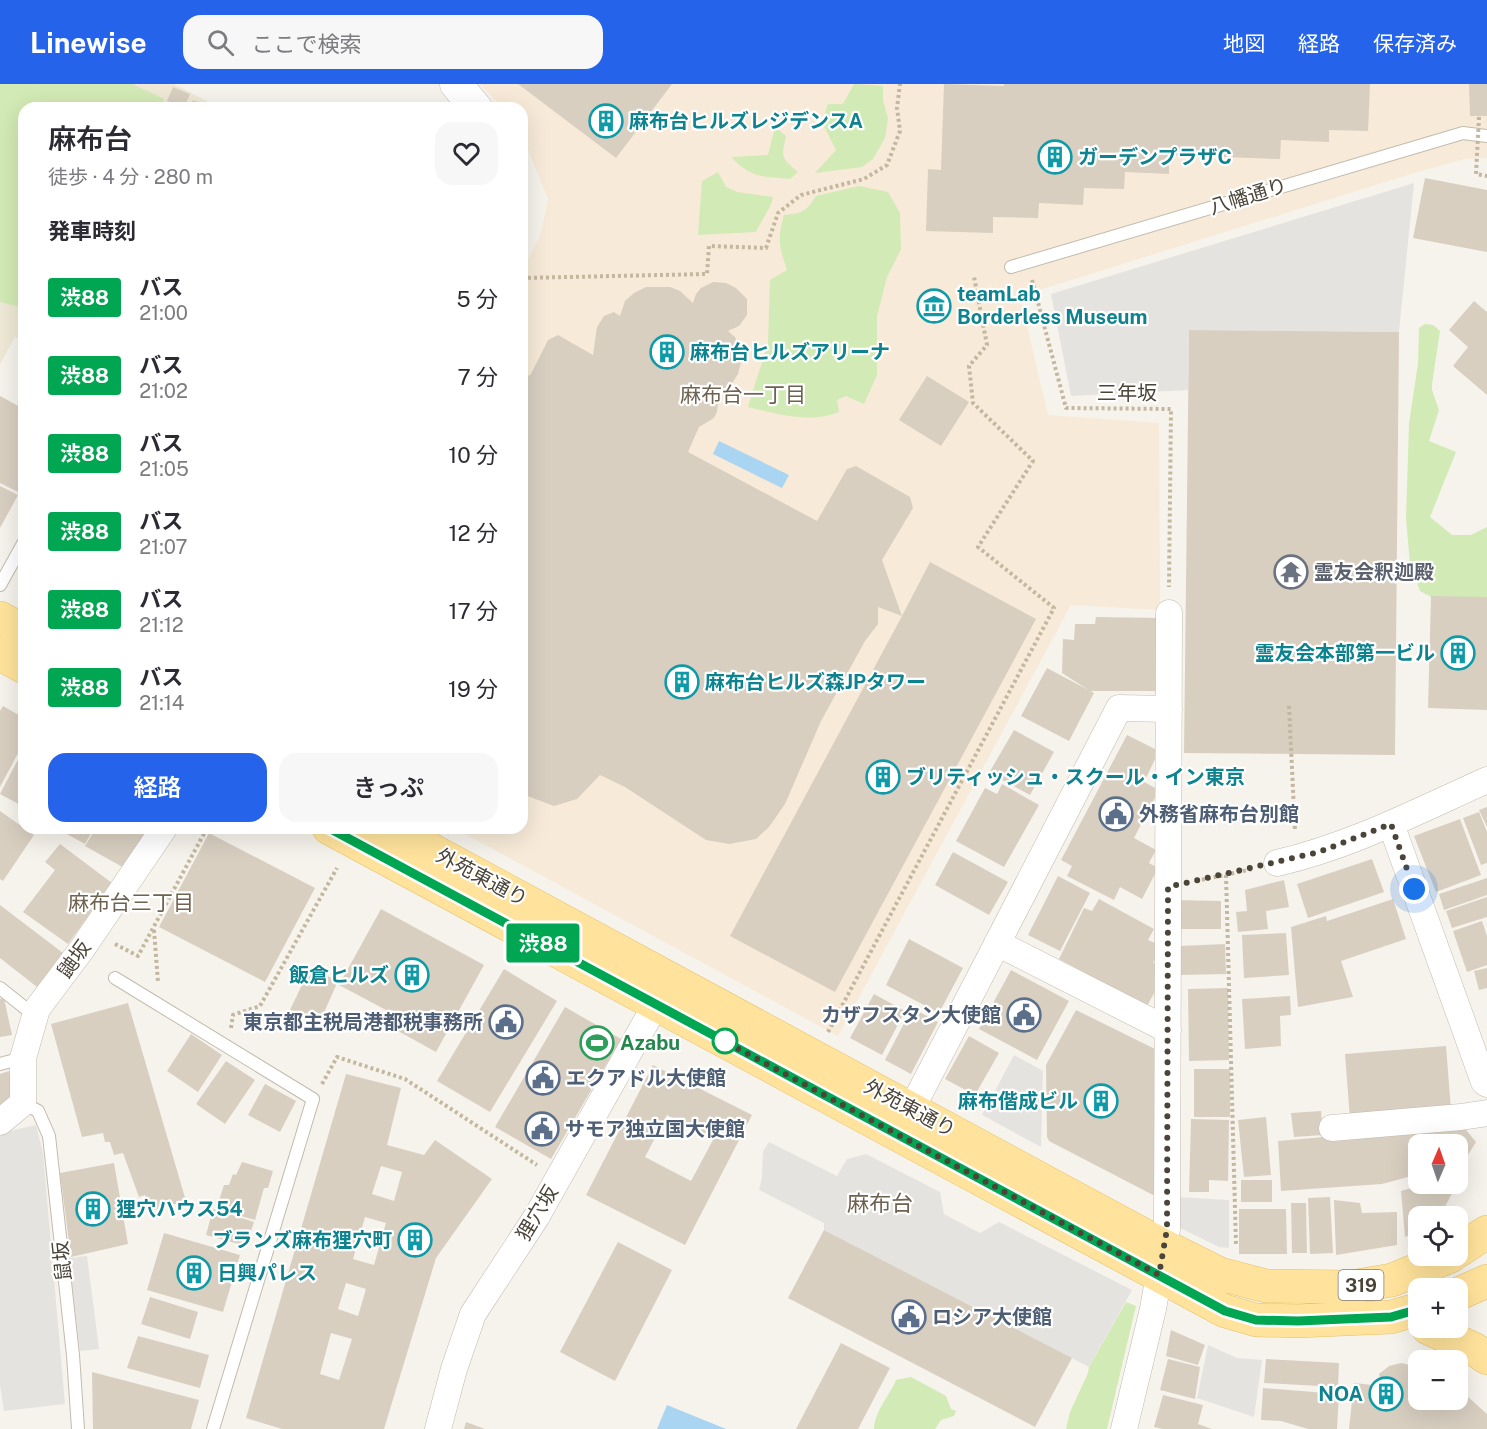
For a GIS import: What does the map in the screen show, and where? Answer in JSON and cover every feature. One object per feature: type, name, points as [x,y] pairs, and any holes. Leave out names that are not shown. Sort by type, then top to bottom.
[{"type":"main road","points":[[0,618],[18,628]]},
{"type":"main road","points":[[0,654],[18,664]]},
{"type":"main road","name":"外苑東通り","points":[[340,834],[656,1004],[1162,1261],[1266,1286],[1351,1287],[1392,1280],[1426,1266]]},
{"type":"main road","name":"外苑東通り","points":[[402,834],[912,1108],[1162,1261],[1225,1311],[1256,1320],[1298,1321],[1408,1317]]},
{"type":"main road","points":[[1468,1244],[1487,1232]]},
{"type":"main road","points":[[1468,1290],[1487,1281]]},
{"type":"main road","points":[[1450,1338],[1487,1358]]},
{"type":"street","points":[[456,84],[471,102]]},
{"type":"street","points":[[1124,1429],[1162,1261],[1167,1229],[1169,613]]},
{"type":"street","points":[[912,1108],[1119,708],[1169,709]]},
{"type":"street","points":[[1286,861],[1319,852],[1391,824],[1487,780]]},
{"type":"street","points":[[1391,824],[1484,1082],[1487,1084]]},
{"type":"street","name":"鼬坂","points":[[23,1103],[11,1061],[37,1009],[82,949],[160,834]]},
{"type":"street","points":[[997,943],[1168,1030]]},
{"type":"street","name":"狸穴坂","points":[[438,1429],[454,1369],[473,1314],[537,1216],[656,1004]]},
{"type":"street","points":[[0,1122],[23,1103]]},
{"type":"street","points":[[1332,1128],[1487,1113]]},
{"type":"lane","name":"八幡通り","points":[[1011,267],[1463,133],[1487,136]]},
{"type":"lane","points":[[0,585],[18,553]]},
{"type":"lane","points":[[115,978],[313,1099],[213,1429]]},
{"type":"lane","points":[[0,988],[35,1016]]},
{"type":"lane","name":"鼠坂","points":[[23,1103],[38,1111],[49,1136],[73,1354],[78,1429]]},
{"type":"path","points":[[528,278],[707,274],[709,246],[766,248],[778,213],[801,195],[864,179],[887,165],[900,131],[897,108],[900,84]]},
{"type":"path","points":[[1479,117],[1476,174],[1487,176]]},
{"type":"path","name":"三年坂","points":[[1027,262],[1066,408],[1171,409],[1169,613]]},
{"type":"path","points":[[828,1033],[1054,608],[978,547],[1033,461],[973,403],[969,366],[987,345],[974,278]]},
{"type":"path","points":[[1168,887],[1286,861],[1290,706]]},
{"type":"path","points":[[107,940],[138,956],[204,834]]},
{"type":"path","points":[[229,1049],[233,1015],[260,1006],[341,859]]},
{"type":"path","points":[[1226,875],[1236,1248]]},
{"type":"path","points":[[156,924],[153,933],[161,1006]]},
{"type":"path","points":[[319,1090],[337,1057],[405,1078],[558,1179]]},
{"type":"shaded area","points":[[0,84],[174,84],[208,102],[18,102],[18,338],[15,337],[0,364]]},
{"type":"shaded area","points":[[480,84],[1487,84],[1487,158],[1464,159],[1411,174],[1020,296],[1048,415],[1159,423],[1160,610],[1071,605],[838,1036],[465,834],[528,834],[528,259],[540,236],[548,199],[528,150],[528,102],[497,102]]},
{"type":"shaded area","points":[[1414,183],[1399,332],[1189,330],[1188,390],[1071,396],[1051,294]]},
{"type":"shaded area","points":[[1014,1055],[1043,1071],[1041,1147],[982,1115]]},
{"type":"shaded area","points":[[36,1125],[43,1153],[65,1404],[4,1411],[0,1385],[0,1135]]},
{"type":"shaded area","points":[[769,1142],[837,1176],[847,1159],[866,1154],[940,1192],[944,1214],[980,1233],[999,1222],[1132,1290],[1089,1367],[824,1230],[824,1223],[759,1190],[763,1151]]},
{"type":"shaded area","points":[[1177,1197],[1229,1200],[1229,1248],[1219,1247],[1176,1226]]},
{"type":"shaded area","points":[[87,1256],[99,1349],[80,1351],[69,1258]]},
{"type":"shaded area","points":[[1208,1345],[1237,1358],[1262,1360],[1254,1417],[1197,1398]]},
{"type":"green space","points":[[0,84],[132,84],[164,99],[163,102],[18,102],[18,306],[0,302]]},
{"type":"green space","points":[[854,84],[883,86],[883,101],[888,118],[885,138],[873,159],[862,167],[815,173],[836,150],[822,122],[828,104],[843,104]]},
{"type":"green space","points":[[775,127],[786,136],[783,149],[785,160],[798,172],[790,179],[765,177],[752,173],[731,157],[768,155]]},
{"type":"green space","points":[[718,172],[726,187],[737,192],[773,197],[756,232],[698,235],[702,181]]},
{"type":"green space","points":[[859,186],[888,192],[900,213],[901,249],[887,277],[877,316],[877,375],[864,404],[846,396],[837,400],[839,412],[828,416],[805,418],[748,407],[768,343],[770,280],[787,270],[780,243],[784,215],[803,211],[816,196]]},
{"type":"green space","points":[[1425,324],[1433,325],[1440,331],[1432,384],[1439,410],[1429,441],[1456,452],[1430,517],[1452,535],[1471,535],[1487,527],[1487,598],[1435,599],[1420,591],[1410,563],[1406,519],[1409,424],[1418,363],[1419,328]]},
{"type":"green space","points":[[1126,1302],[1136,1306],[1107,1429],[1066,1429],[1070,1412],[1089,1367]]},
{"type":"green space","points":[[911,1377],[946,1396],[951,1409],[956,1411],[954,1416],[941,1420],[935,1429],[874,1429],[880,1410],[896,1380]]},
{"type":"water","points":[[719,441],[789,475],[782,488],[713,454]]},
{"type":"water","points":[[667,1405],[726,1429],[657,1429]]},
{"type":"building","name":"麻布台ヒルズレジデンスA","points":[[518,84],[672,84],[616,158]]},
{"type":"building","name":"ガーデンプラザC","points":[[944,84],[1004,86],[1004,84],[1370,84],[1368,131],[1329,130],[1329,142],[1281,140],[1280,159],[1169,155],[1169,174],[1125,172],[1124,189],[1084,188],[1083,205],[1039,203],[1038,218],[993,217],[993,233],[926,231],[928,169],[941,170]]},
{"type":"building","points":[[1469,84],[1487,84],[1487,116],[1470,116]]},
{"type":"building","points":[[173,87],[190,94],[187,102],[167,101]]},
{"type":"building","points":[[1425,178],[1487,190],[1487,252],[1413,238]]},
{"type":"building","name":"麻布台ヒルズ森JPタワー","points":[[713,282],[726,283],[736,288],[747,299],[747,315],[739,326],[728,331],[735,337],[740,350],[741,362],[738,374],[731,385],[719,391],[711,390],[718,403],[717,412],[714,418],[699,427],[688,452],[817,521],[847,469],[856,466],[910,497],[913,508],[882,560],[902,616],[878,607],[878,624],[865,641],[821,721],[785,804],[769,827],[756,839],[729,844],[706,840],[625,787],[600,775],[577,799],[554,806],[528,796],[528,376],[548,340],[558,335],[593,355],[597,327],[604,316],[614,312],[620,316],[625,301],[634,293],[646,287],[670,287],[680,291],[693,303],[701,288]]},
{"type":"building","points":[[1474,301],[1487,312],[1487,395],[1453,366],[1468,347],[1449,330]]},
{"type":"building","name":"霊友会釈迦殿","points":[[1189,330],[1399,332],[1395,755],[1184,753]]},
{"type":"building","points":[[927,376],[969,402],[941,446],[899,420]]},
{"type":"building","points":[[0,396],[18,406],[18,492],[0,483]]},
{"type":"building","points":[[0,486],[18,495],[0,528]]},
{"type":"building","name":"ブリティッシュ・スクール・イン東京","points":[[930,562],[1036,619],[835,992],[730,936]]},
{"type":"building","name":"霊友会本部第一ビル","points":[[1431,596],[1487,597],[1487,710],[1428,708]]},
{"type":"building","points":[[1096,617],[1160,618],[1158,691],[1090,691],[1062,673],[1063,639],[1074,640],[1075,624],[1095,624]]},
{"type":"building","points":[[1047,668],[1094,693],[1069,741],[1021,716]]},
{"type":"building","points":[[3,706],[18,715],[18,753],[0,787],[0,711]]},
{"type":"building","points":[[1014,730],[1054,752],[1030,795],[989,773]]},
{"type":"building","name":"外務省麻布台別館","points":[[1127,735],[1159,751],[1144,782],[1159,790],[1134,838],[1156,850],[1149,863],[1158,868],[1142,899],[1120,887],[1114,900],[1067,876],[1072,866],[1061,860]]},
{"type":"building","points":[[18,760],[18,804],[0,794]]},
{"type":"building","points":[[1002,784],[1039,805],[1004,867],[956,841],[985,788],[997,794]]},
{"type":"building","points":[[1487,807],[1487,827],[1479,810]]},
{"type":"building","points":[[0,811],[18,824],[18,834],[34,835],[3,881],[0,879]]},
{"type":"building","points":[[1479,812],[1487,832],[1487,863],[1481,865],[1463,818]]},
{"type":"building","points":[[1460,819],[1481,875],[1436,892],[1414,836]]},
{"type":"building","points":[[67,834],[91,834],[85,844]]},
{"type":"building","points":[[92,834],[146,834],[126,869],[85,846]]},
{"type":"building","points":[[208,834],[315,888],[265,982],[159,927]]},
{"type":"building","points":[[60,844],[112,883],[68,944],[23,912],[55,870],[45,862]]},
{"type":"building","points":[[953,852],[1008,882],[989,915],[935,885]]},
{"type":"building","points":[[1372,859],[1384,892],[1308,918],[1297,884]]},
{"type":"building","points":[[1058,876],[1090,893],[1060,951],[1028,935]]},
{"type":"building","points":[[1487,878],[1487,895],[1444,910],[1439,894]]},
{"type":"building","points":[[1284,880],[1289,907],[1266,911],[1268,929],[1238,932],[1236,912],[1247,911],[1245,890]]},
{"type":"building","points":[[1487,897],[1487,917],[1452,928],[1446,911]]},
{"type":"building","points":[[1099,899],[1154,929],[1148,940],[1162,946],[1153,963],[1167,970],[1147,1006],[1059,959],[1084,908],[1092,911]]},
{"type":"building","points":[[1393,899],[1406,939],[1341,961],[1353,997],[1298,1007],[1291,927],[1326,916],[1327,921]]},
{"type":"building","points":[[1174,900],[1221,901],[1221,929],[1175,929]]},
{"type":"building","points":[[0,905],[63,953],[37,987],[0,958]]},
{"type":"building","name":"飯倉ヒルズ","points":[[381,909],[484,965],[436,1052],[380,1021],[386,1010],[339,985]]},
{"type":"building","points":[[1482,921],[1487,936],[1487,965],[1467,972],[1453,931]]},
{"type":"building","points":[[1286,933],[1289,975],[1244,978],[1242,935]]},
{"type":"building","points":[[909,939],[963,968],[939,1013],[886,985]]},
{"type":"building","points":[[1225,944],[1226,974],[1181,975],[1180,946]]},
{"type":"building","points":[[310,968],[338,981],[318,1026],[289,1012]]},
{"type":"building","points":[[1487,968],[1487,988],[1479,990],[1474,971]]},
{"type":"building","points":[[504,969],[557,1001],[490,1112],[437,1081]]},
{"type":"building","name":"カザフスタン大使館","points":[[1011,970],[1069,1001],[1037,1060],[979,1029]]},
{"type":"building","points":[[1228,988],[1229,1060],[1189,1061],[1188,989]]},
{"type":"building","points":[[874,994],[905,1011],[882,1055],[850,1038]]},
{"type":"building","points":[[1290,996],[1291,1015],[1280,1016],[1281,1046],[1245,1049],[1242,999]]},
{"type":"building","points":[[4,998],[12,1035],[0,1037],[0,999]]},
{"type":"building","points":[[128,1003],[186,1201],[151,1211],[145,1195],[139,1197],[123,1153],[114,1155],[110,1142],[105,1142],[103,1133],[82,1137],[51,1024]]},
{"type":"building","points":[[565,1007],[621,1039],[551,1159],[495,1127]]},
{"type":"building","points":[[912,1008],[938,1022],[911,1074],[885,1060]]},
{"type":"building","name":"麻布偕成ビル","points":[[1076,1010],[1155,1049],[1158,1192],[1153,1195],[1049,1141],[1047,1137],[1046,1065]]},
{"type":"building","points":[[191,1034],[222,1055],[198,1092],[167,1071]]},
{"type":"building","points":[[969,1036],[999,1053],[975,1095],[945,1079]]},
{"type":"building","points":[[1446,1046],[1451,1110],[1350,1119],[1345,1054]]},
{"type":"building","points":[[226,1061],[255,1080],[225,1124],[196,1104]]},
{"type":"building","points":[[653,1065],[752,1115],[685,1245],[586,1195]],"holes":[[[667,1115],[713,1140],[691,1181],[645,1157]]]},
{"type":"building","points":[[1194,1069],[1230,1069],[1230,1117],[1194,1117]]},
{"type":"building","points":[[9,1071],[16,1098],[0,1113],[0,1074]]},
{"type":"building","name":"ブランズ麻布狸穴町","points":[[346,1074],[401,1088],[387,1145],[424,1155],[435,1140],[492,1179],[436,1258],[384,1429],[282,1429],[246,1418]],"holes":[[[381,1166],[402,1172],[394,1201],[372,1194]],[[365,1217],[386,1223],[374,1265],[353,1259]],[[346,1283],[366,1289],[358,1316],[338,1309]],[[331,1333],[352,1339],[339,1380],[320,1374]]]},
{"type":"building","points":[[265,1084],[296,1101],[280,1132],[248,1115]]},
{"type":"building","points":[[1321,1111],[1323,1135],[1294,1137],[1291,1113]]},
{"type":"building","points":[[1266,1117],[1271,1175],[1244,1177],[1238,1120]]},
{"type":"building","points":[[1191,1119],[1229,1120],[1228,1181],[1209,1180],[1209,1192],[1189,1192]]},
{"type":"building","points":[[1462,1125],[1476,1142],[1468,1155],[1468,1134],[1408,1134],[1408,1177],[1382,1184],[1281,1191],[1278,1141]]},
{"type":"building","points":[[242,1162],[273,1171],[268,1188],[264,1188],[255,1220],[216,1209],[224,1185],[229,1185],[233,1174],[236,1175]]},
{"type":"building","name":"狸穴ハウス54","points":[[114,1163],[128,1244],[71,1257],[60,1173]]},
{"type":"building","points":[[1241,1180],[1272,1180],[1272,1202],[1241,1202]]},
{"type":"building","points":[[1408,1189],[1408,1194],[1452,1194],[1445,1206],[1408,1206],[1408,1236],[1405,1237],[1401,1191]]},
{"type":"building","points":[[1330,1197],[1333,1253],[1310,1254],[1308,1198]]},
{"type":"building","points":[[1334,1200],[1360,1203],[1362,1213],[1397,1212],[1397,1245],[1336,1255]]},
{"type":"building","points":[[1291,1203],[1306,1203],[1307,1253],[1292,1253]]},
{"type":"building","points":[[213,1209],[254,1222],[246,1246],[206,1235]]},
{"type":"building","points":[[1239,1209],[1286,1209],[1287,1254],[1239,1254]]},
{"type":"building","name":"ロシア大使館","points":[[824,1230],[1072,1358],[1035,1427],[788,1298]]},
{"type":"building","name":"日興パレス","points":[[164,1233],[240,1255],[223,1312],[147,1290]]},
{"type":"building","points":[[618,1242],[672,1270],[615,1381],[560,1352]]},
{"type":"building","points":[[150,1297],[198,1312],[190,1339],[141,1324]]},
{"type":"building","points":[[1171,1330],[1205,1345],[1198,1365],[1166,1356]]},
{"type":"building","points":[[138,1336],[209,1355],[200,1388],[127,1368]]},
{"type":"building","points":[[841,1343],[890,1368],[858,1429],[796,1429]]},
{"type":"building","points":[[1168,1359],[1200,1367],[1195,1399],[1160,1390]]},
{"type":"building","points":[[1266,1359],[1339,1363],[1338,1387],[1264,1383]]},
{"type":"building","name":"NOA","points":[[1401,1363],[1408,1365],[1408,1410],[1468,1410],[1468,1397],[1487,1414],[1487,1429],[1349,1429],[1354,1383],[1382,1386],[1379,1374],[1389,1366]]},
{"type":"building","points":[[92,1372],[199,1400],[191,1429],[93,1429]]},
{"type":"building","points":[[1263,1388],[1339,1394],[1337,1429],[1308,1429],[1281,1421],[1261,1420]]},
{"type":"building","points":[[1163,1395],[1203,1405],[1198,1424],[1212,1429],[1154,1427]]},
{"type":"building","points":[[466,1422],[485,1429],[464,1429]]},
{"type":"bus line","name":"渋88","points":[[340,834],[1225,1311],[1256,1320],[1298,1321],[1391,1317],[1408,1312]]},
{"type":"place","name":"麻布台ヒルズレジデンスA","points":[[606,121]]},
{"type":"place","name":"ガーデンプラザC","points":[[1055,157]]},
{"type":"place","name":"teamLab Borderless Museum","points":[[934,306]]},
{"type":"place","name":"麻布台ヒルズアリーナ","points":[[667,352]]},
{"type":"place","name":"霊友会釈迦殿","points":[[1291,572]]},
{"type":"place","name":"霊友会本部第一ビル","points":[[1458,653]]},
{"type":"place","name":"麻布台ヒルズ森JPタワー","points":[[682,682]]},
{"type":"place","name":"ブリティッシュ・スクール・イン東京","points":[[883,777]]},
{"type":"place","name":"外務省麻布台別館","points":[[1116,814]]},
{"type":"place","name":"飯倉ヒルズ","points":[[412,975]]},
{"type":"place","name":"カザフスタン大使館","points":[[1024,1015]]},
{"type":"place","name":"東京都主税局港都税事務所","points":[[506,1022]]},
{"type":"place","name":"Azabu","points":[[597,1043]]},
{"type":"place","name":"エクアドル大使館","points":[[543,1078]]},
{"type":"place","name":"麻布偕成ビル","points":[[1101,1101]]},
{"type":"place","name":"サモア独立国大使館","points":[[542,1129]]},
{"type":"place","name":"狸穴ハウス54","points":[[93,1209]]},
{"type":"place","name":"ブランズ麻布狸穴町","points":[[415,1240]]},
{"type":"place","name":"日興パレス","points":[[194,1273]]},
{"type":"place","name":"ロシア大使館","points":[[909,1317]]},
{"type":"place","name":"NOA","points":[[1386,1394]]},
{"type":"district","name":"麻布台一丁目","points":[[743,394]]},
{"type":"district","name":"麻布台三丁目","points":[[131,902]]},
{"type":"district","name":"麻布台","points":[[880,1203]]},
{"type":"route","points":[[725,1041],[722,1040],[1159,1275],[1167,1229],[1168,887],[1319,852],[1391,824],[1414,889]]}]
